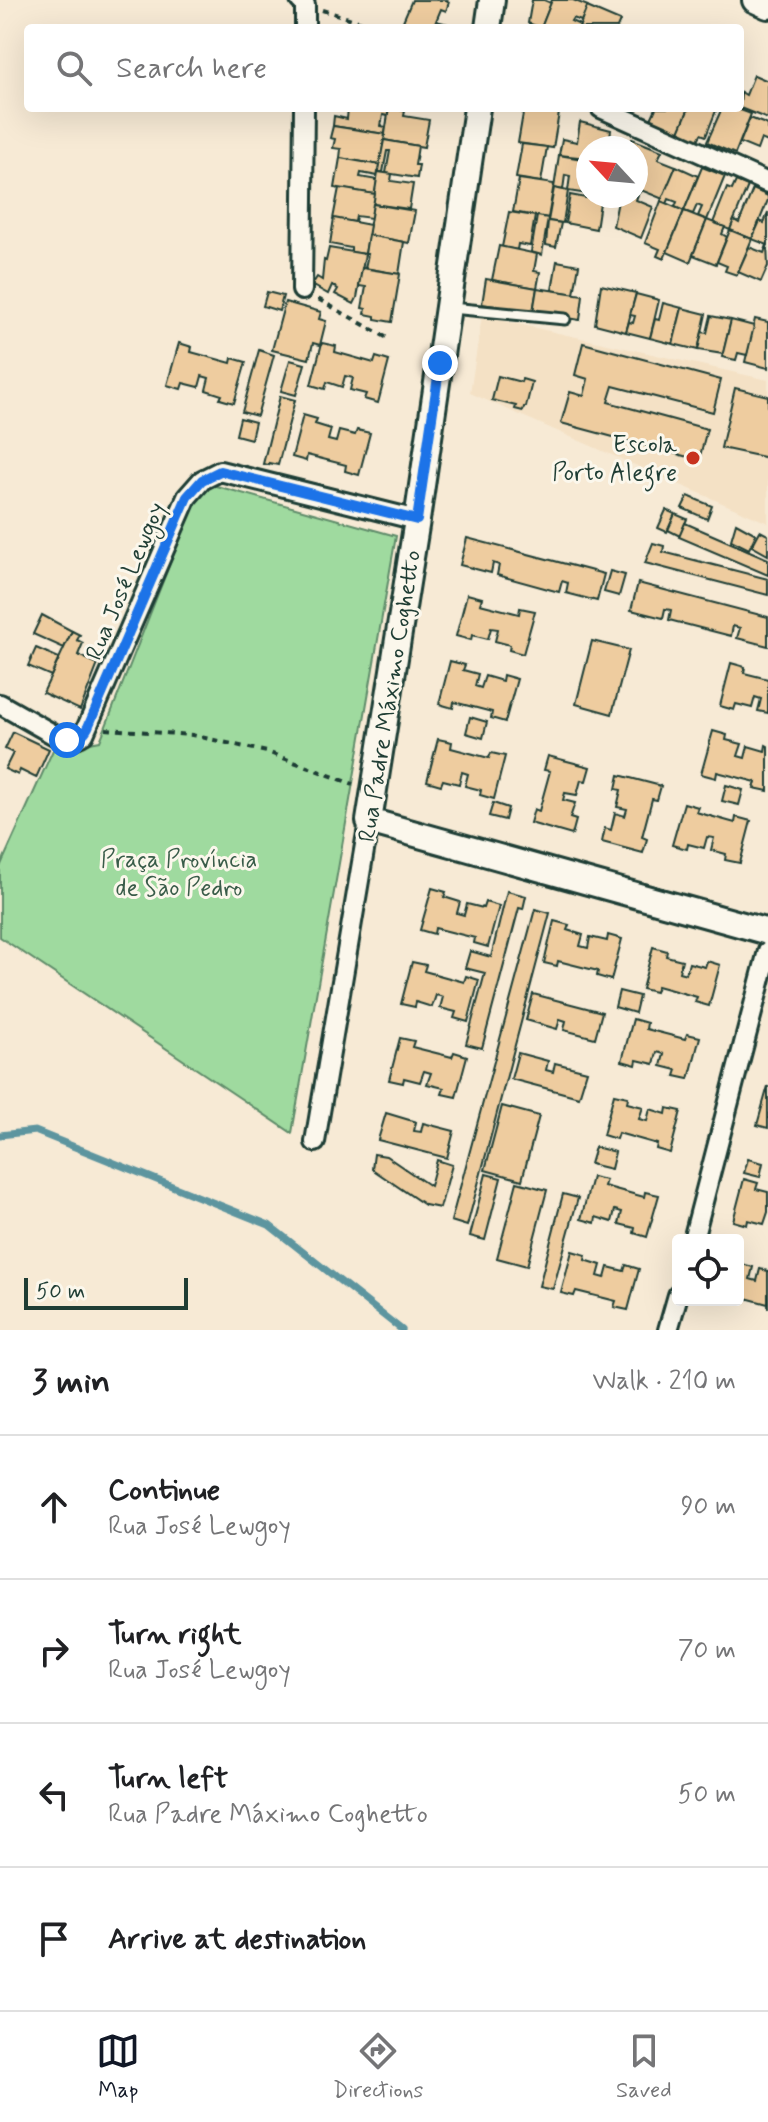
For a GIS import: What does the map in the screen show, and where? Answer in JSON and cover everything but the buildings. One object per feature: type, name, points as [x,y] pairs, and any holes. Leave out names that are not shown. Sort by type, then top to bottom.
[{"type":"street","points":[[489,24],[492,0]]},
{"type":"street","points":[[755,0],[768,6]]},
{"type":"street","points":[[302,2],[305,24]]},
{"type":"street","points":[[302,290],[304,112]]},
{"type":"street","name":"Rua Padre Máximo Coghetto","points":[[315,1142],[417,520],[476,112]]},
{"type":"street","points":[[610,112],[768,183]]},
{"type":"street","name":"Rua José Lewgoy","points":[[88,727],[187,497],[202,480],[220,471],[417,520]]},
{"type":"street","points":[[0,704],[67,740],[76,739],[88,727]]},
{"type":"street","points":[[369,821],[768,932]]},
{"type":"street","points":[[695,1234],[768,951]]},
{"type":"street","points":[[668,1330],[675,1306]]},
{"type":"lane","points":[[448,308],[565,319]]},
{"type":"path","points":[[302,2],[370,24]]},
{"type":"path","points":[[302,290],[391,340]]},
{"type":"path","points":[[88,727],[192,735],[267,752],[374,792]]},
{"type":"shaded area","name":"Escola Porto Alegre","points":[[482,316],[768,380],[768,523],[470,393]]},
{"type":"green space","name":"Praça Província de São Pedro","points":[[202,482],[396,536],[292,1133],[0,937],[0,867],[53,750],[100,741]]},
{"type":"waterway","points":[[0,1135],[35,1131],[269,1225],[402,1330]]},
{"type":"place","name":"Escola Porto Alegre","points":[[693,458]]},
{"type":"route","points":[[67,740],[76,739],[88,727],[187,497],[202,480],[220,471],[417,520],[440,363]]}]
